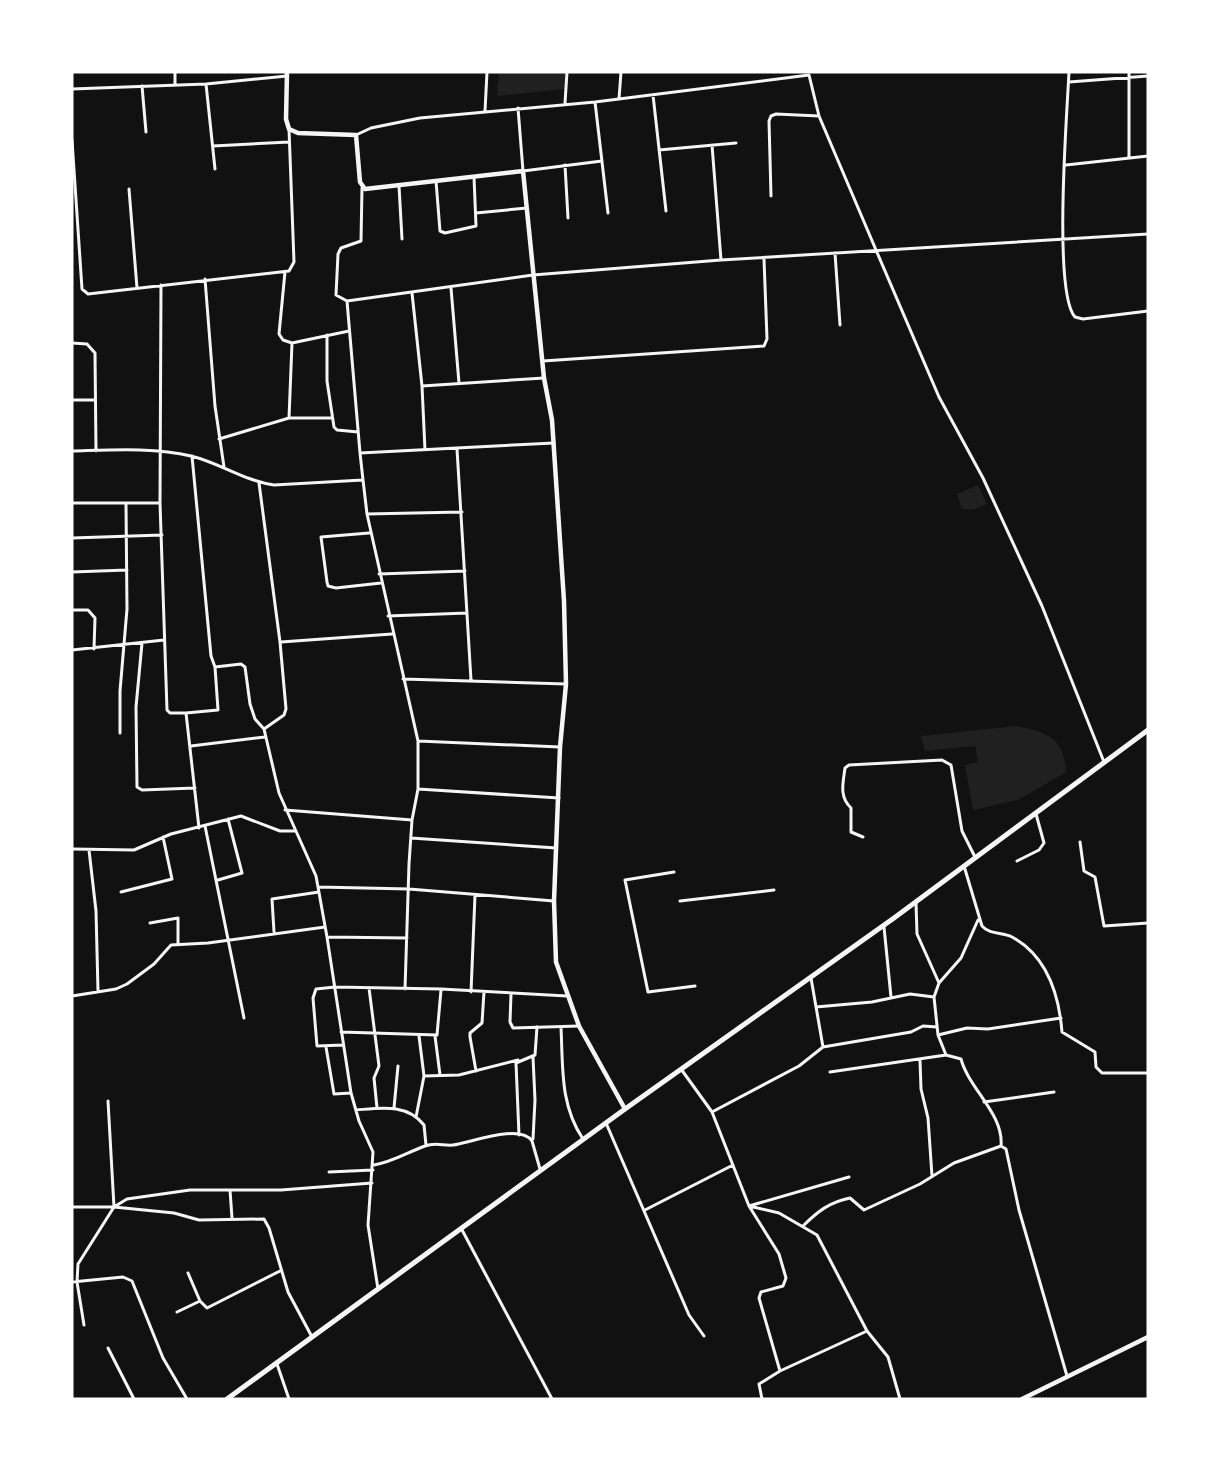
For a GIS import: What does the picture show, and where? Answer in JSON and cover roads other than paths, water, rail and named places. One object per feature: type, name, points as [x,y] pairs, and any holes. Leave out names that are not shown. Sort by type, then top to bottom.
[{"type":"main road","points":[[226,1399],[583,1139],[884,925],[1148,730]]},
{"type":"street","points":[[175,72],[175,86]]},
{"type":"street","points":[[484,111],[487,72]]},
{"type":"street","points":[[565,103],[567,72]]},
{"type":"street","points":[[619,99],[621,72]]},
{"type":"street","points":[[1069,72],[1064,241],[1067,304],[1075,317],[1094,319],[1148,310]]},
{"type":"street","points":[[1129,72],[1130,158]]},
{"type":"street","points":[[289,129],[298,133],[356,135],[391,123],[484,111],[595,102],[809,73],[819,116],[876,250],[939,397],[983,478],[1042,606],[1104,762]]},
{"type":"street","points":[[72,89],[206,84],[287,74],[286,119],[289,129],[293,268],[285,272],[84,293],[72,140]]},
{"type":"street","points":[[1069,82],[1148,76]]},
{"type":"street","points":[[206,84],[215,169]]},
{"type":"street","points":[[142,86],[146,132]]},
{"type":"street","points":[[653,95],[666,211]]},
{"type":"street","points":[[595,102],[608,213]]},
{"type":"street","points":[[518,108],[544,378],[552,420],[564,601],[566,684],[560,747],[554,902],[556,962],[579,1026],[625,1109]]},
{"type":"street","points":[[771,196],[769,121],[771,116],[776,114],[819,116]]},
{"type":"street","points":[[356,135],[362,188],[361,241],[341,248],[338,254],[336,295],[347,300],[451,288],[533,275],[876,250],[1064,241],[1148,234]]},
{"type":"street","points":[[213,146],[289,142]]},
{"type":"street","points":[[658,150],[736,143]]},
{"type":"street","points":[[712,145],[721,261]]},
{"type":"street","points":[[1066,165],[1148,156]]},
{"type":"street","points":[[362,188],[399,186],[602,161]]},
{"type":"street","points":[[565,165],[568,218]]},
{"type":"street","points":[[436,181],[441,232],[474,228],[476,213],[474,177]]},
{"type":"street","points":[[399,186],[402,239]]},
{"type":"street","points":[[129,189],[137,288]]},
{"type":"street","points":[[476,213],[527,208]]},
{"type":"street","points":[[836,254],[840,325]]},
{"type":"street","points":[[543,361],[764,346],[767,339],[764,259]]},
{"type":"street","points":[[285,272],[279,334],[283,340],[292,343],[349,331]]},
{"type":"street","points":[[205,279],[219,439],[224,467]]},
{"type":"street","points":[[161,285],[160,503],[167,710],[170,713],[218,710],[192,456]]},
{"type":"street","points":[[451,288],[459,383]]},
{"type":"street","points":[[412,293],[422,386],[425,450]]},
{"type":"street","points":[[347,300],[369,532],[418,741],[417,789],[411,838],[405,989]]},
{"type":"street","points":[[327,335],[327,372],[332,418],[338,430],[358,432]]},
{"type":"street","points":[[72,343],[87,344],[94,349],[96,451]]},
{"type":"street","points":[[289,418],[292,343]]},
{"type":"street","points":[[422,386],[544,378]]},
{"type":"street","points":[[72,400],[95,400]]},
{"type":"street","points":[[219,439],[289,418],[332,418]]},
{"type":"street","points":[[360,453],[554,443]]},
{"type":"street","points":[[457,449],[471,680]]},
{"type":"street","points":[[72,451],[192,456],[259,483],[274,485],[363,480]]},
{"type":"street","points":[[259,483],[280,642],[286,709],[284,715],[264,729]]},
{"type":"street","points":[[72,503],[160,503]]},
{"type":"street","points":[[120,733],[120,691],[126,644],[126,504]]},
{"type":"street","points":[[367,514],[462,512]]},
{"type":"street","points":[[369,532],[321,537],[327,582],[328,586],[336,588],[381,583]]},
{"type":"street","points":[[72,538],[162,535]]},
{"type":"street","points":[[72,572],[127,570]]},
{"type":"street","points":[[379,574],[465,572]]},
{"type":"street","points":[[72,610],[88,610],[94,618],[94,649]]},
{"type":"street","points":[[388,616],[467,613]]},
{"type":"street","points":[[280,642],[392,634]]},
{"type":"street","points":[[72,650],[164,640]]},
{"type":"street","points":[[142,644],[136,707],[137,787],[142,790],[195,789]]},
{"type":"street","points":[[215,667],[244,664],[252,712],[264,729],[285,810],[311,862],[318,887],[351,1093],[373,1152],[374,1165],[368,1226],[378,1289]]},
{"type":"street","points":[[403,679],[566,684]]},
{"type":"street","points":[[186,713],[199,828]]},
{"type":"street","points":[[190,746],[265,737]]},
{"type":"street","points":[[418,741],[560,747]]},
{"type":"street","points":[[863,837],[852,832],[851,808],[844,801],[842,790],[845,768],[849,765],[942,760],[951,765],[962,831],[975,857]]},
{"type":"street","points":[[417,789],[559,798]]},
{"type":"street","points":[[285,810],[412,820]]},
{"type":"street","points":[[1017,861],[1039,850],[1044,843],[1035,812]]},
{"type":"street","points":[[72,849],[134,850],[163,837],[241,816],[280,831],[295,831]]},
{"type":"street","points":[[218,880],[242,873],[228,819]]},
{"type":"street","points":[[206,826],[244,1018]]},
{"type":"street","points":[[121,892],[172,879],[163,837]]},
{"type":"street","points":[[411,838],[556,848]]},
{"type":"street","points":[[1080,842],[1084,871],[1095,877],[1104,926],[1148,923]]},
{"type":"street","points":[[89,850],[96,911],[98,991]]},
{"type":"street","points":[[964,864],[978,920],[986,931],[1002,933],[1018,942],[1047,969],[1062,1032],[1095,1052],[1096,1067],[1102,1073],[1148,1073]]},
{"type":"street","points":[[674,872],[625,879],[648,992],[695,986]]},
{"type":"street","points":[[318,887],[409,889],[554,902]]},
{"type":"street","points":[[680,902],[774,890]]},
{"type":"street","points":[[274,933],[272,899],[319,892]]},
{"type":"street","points":[[471,992],[475,895]]},
{"type":"street","points":[[916,901],[917,934],[939,983]]},
{"type":"street","points":[[150,923],[179,919],[178,944]]},
{"type":"street","points":[[946,1056],[938,1035],[934,997],[939,983],[956,967],[978,920]]},
{"type":"street","points":[[884,925],[891,998]]},
{"type":"street","points":[[72,996],[127,984],[154,963],[167,947],[325,927]]},
{"type":"street","points":[[327,937],[407,938]]},
{"type":"street","points":[[810,977],[823,1047]]},
{"type":"street","points":[[343,1045],[320,1047],[315,1042],[313,992],[321,988],[441,990],[567,996]]},
{"type":"street","points":[[369,988],[379,1066],[374,1078],[377,1108]]},
{"type":"street","points":[[341,1032],[435,1036],[439,1033],[441,990]]},
{"type":"street","points":[[476,1071],[470,1033],[482,1023],[484,992]]},
{"type":"street","points":[[511,994],[511,1026],[579,1026]]},
{"type":"street","points":[[816,1006],[910,994],[934,997]]},
{"type":"street","points":[[938,1035],[968,1028],[988,1029],[1060,1018]]},
{"type":"street","points":[[712,1112],[799,1066],[823,1047],[911,1032],[923,1026],[937,1027]]},
{"type":"street","points":[[537,1027],[533,1057],[535,1100],[532,1141],[541,1170]]},
{"type":"street","points":[[561,1027],[566,1106],[572,1122],[583,1139]]},
{"type":"street","points":[[416,1117],[424,1076],[419,1035]]},
{"type":"street","points":[[435,1036],[440,1075]]},
{"type":"street","points":[[326,1047],[334,1094],[351,1093]]},
{"type":"street","points":[[830,1072],[946,1056],[961,1059],[965,1073],[984,1102],[1002,1137],[1001,1146]]},
{"type":"street","points":[[424,1076],[459,1075],[533,1057]]},
{"type":"street","points":[[518,1060],[519,1135]]},
{"type":"street","points":[[920,1060],[921,1089],[928,1118],[932,1176]]},
{"type":"street","points":[[394,1108],[398,1066]]},
{"type":"street","points":[[681,1069],[712,1112],[749,1206],[779,1254],[786,1278],[783,1286],[761,1292],[759,1298],[780,1371]]},
{"type":"street","points":[[984,1102],[1054,1092]]},
{"type":"street","points":[[108,1101],[114,1207]]},
{"type":"street","points":[[356,1110],[394,1108],[416,1117],[423,1125],[426,1145]]},
{"type":"street","points":[[606,1123],[617,1154],[645,1210],[689,1315],[704,1336]]},
{"type":"street","points":[[374,1165],[411,1154],[426,1145],[451,1146],[483,1137],[519,1135],[526,1136],[532,1141]]},
{"type":"street","points":[[803,1226],[817,1212],[834,1202],[850,1198],[864,1210],[954,1163],[1001,1146]]},
{"type":"street","points":[[1001,1146],[1006,1149],[1019,1210],[1067,1376]]},
{"type":"street","points":[[645,1210],[733,1166]]},
{"type":"street","points":[[329,1172],[373,1170]]},
{"type":"street","points":[[749,1206],[849,1177]]},
{"type":"street","points":[[84,1325],[77,1282],[80,1258],[114,1207],[127,1199],[163,1193],[281,1190],[372,1183]]},
{"type":"street","points":[[230,1190],[232,1219]]},
{"type":"street","points":[[749,1206],[778,1213],[817,1235],[867,1331],[888,1357],[900,1399]]},
{"type":"street","points":[[72,1207],[114,1207],[174,1213],[199,1220],[264,1219],[269,1228],[280,1270],[295,1310],[312,1337]]},
{"type":"street","points":[[461,1228],[552,1399]]},
{"type":"street","points":[[188,1273],[200,1301],[207,1308],[212,1308],[280,1270]]},
{"type":"street","points":[[72,1282],[123,1277],[132,1281],[163,1358],[187,1399]]},
{"type":"street","points":[[177,1312],[200,1301]]},
{"type":"street","points":[[762,1399],[759,1384],[780,1371],[867,1331]]},
{"type":"street","points":[[1022,1399],[1148,1337]]},
{"type":"street","points":[[108,1348],[134,1399]]},
{"type":"street","points":[[277,1363],[289,1399]]}]
